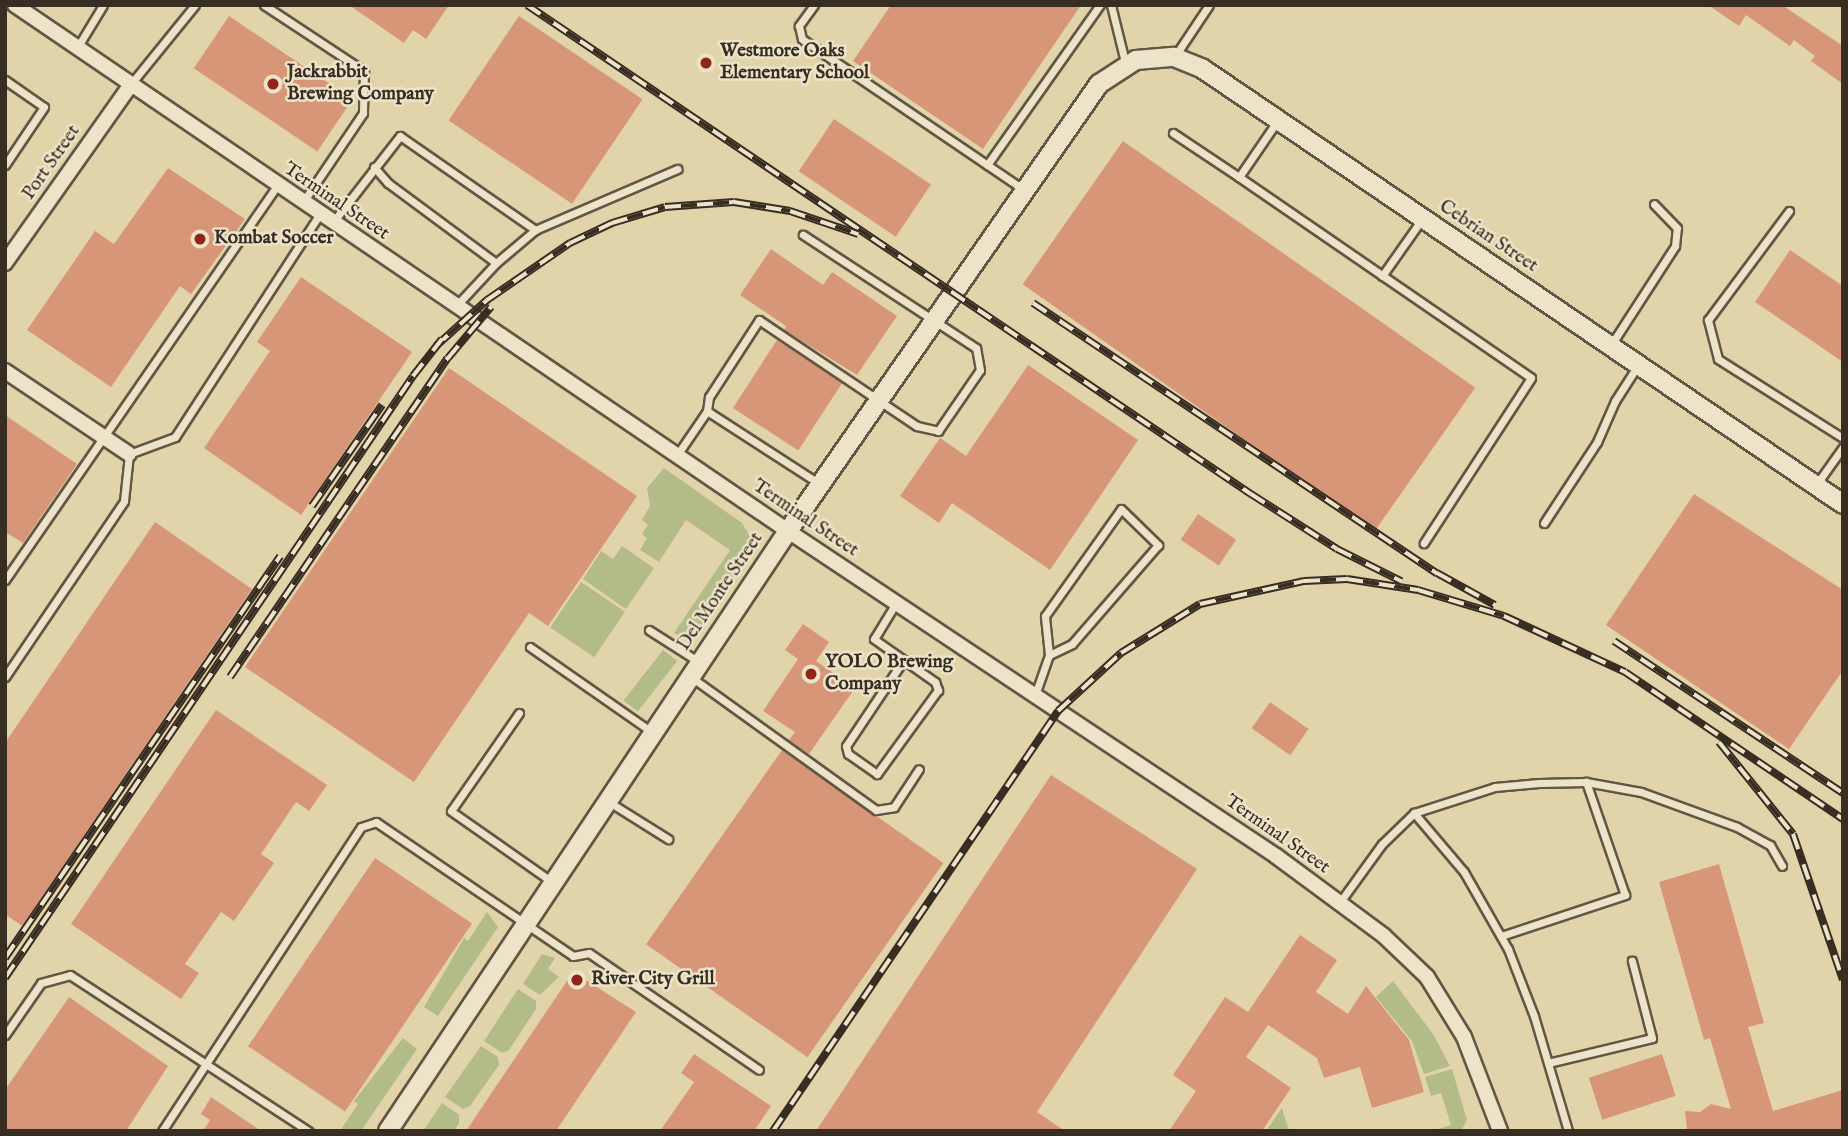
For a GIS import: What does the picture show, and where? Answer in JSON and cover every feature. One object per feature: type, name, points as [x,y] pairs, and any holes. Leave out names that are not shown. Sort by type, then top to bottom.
[{"type":"street","name":"Terminal Street","points":[[15,5],[676,456],[1035,695],[1388,939],[1427,977],[1464,1037],[1500,1131]]},
{"type":"street","name":"Cebrian Street","points":[[1099,84],[1136,60],[1174,57],[1203,69],[1843,504]]},
{"type":"street","name":"Del Monte Street","points":[[390,1130],[525,923],[788,531],[1099,84]]},
{"type":"street","name":"Port Street","points":[[5,263],[130,86]]},
{"type":"street","points":[[5,371],[129,454]]},
{"type":"lane","points":[[77,48],[103,5]]},
{"type":"lane","points":[[130,86],[195,5]]},
{"type":"lane","points":[[264,5],[364,71],[363,113],[303,202]]},
{"type":"lane","points":[[814,5],[799,26],[802,39],[1025,191]]},
{"type":"lane","points":[[987,165],[1100,5]]},
{"type":"lane","points":[[1111,5],[1126,66]]},
{"type":"lane","points":[[1174,57],[1209,5]]},
{"type":"lane","points":[[5,80],[44,107],[5,165]]},
{"type":"lane","points":[[1239,177],[1278,120]]},
{"type":"lane","points":[[1173,133],[1531,378],[1424,543]]},
{"type":"lane","points":[[5,677],[124,501],[129,454],[175,437],[326,218],[400,136],[535,230]]},
{"type":"lane","points":[[374,167],[388,183],[495,263]]},
{"type":"lane","points":[[456,306],[495,263],[535,230],[677,169]]},
{"type":"lane","points":[[5,580],[277,185]]},
{"type":"lane","points":[[1611,346],[1675,246],[1677,228],[1654,204]]},
{"type":"lane","points":[[1789,211],[1709,320],[1718,359],[1843,438]]},
{"type":"lane","points":[[1382,276],[1423,218]]},
{"type":"lane","points":[[676,456],[707,411],[709,397],[759,320],[917,426],[938,431],[980,370],[976,348],[803,236]]},
{"type":"lane","points":[[1544,523],[1597,442],[1615,401],[1638,364]]},
{"type":"lane","points":[[707,411],[820,484]]},
{"type":"lane","points":[[1816,486],[1843,447]]},
{"type":"lane","points":[[1035,695],[1049,656],[1045,616],[1121,509],[1158,545],[1072,644],[1049,656]]},
{"type":"lane","points":[[5,560],[15,566]]},
{"type":"lane","points":[[896,603],[874,639],[935,682],[938,690],[877,774],[848,754],[846,746],[903,661]]},
{"type":"lane","points":[[649,630],[695,670],[876,810],[894,807],[919,769]]},
{"type":"lane","points":[[530,647],[653,733]]},
{"type":"lane","points":[[519,713],[451,811],[553,882]]},
{"type":"lane","points":[[1339,903],[1382,844],[1414,813],[1495,787],[1586,782],[1641,792],[1737,827],[1770,845],[1782,866]]},
{"type":"lane","points":[[1500,936],[1625,895],[1586,782]]},
{"type":"lane","points":[[607,801],[668,838]]},
{"type":"lane","points":[[1414,813],[1464,872],[1500,936],[1548,1063],[1568,1131]]},
{"type":"lane","points":[[162,1131],[361,827],[376,822],[573,956],[589,953],[759,1070]]},
{"type":"lane","points":[[1548,1063],[1652,1038],[1632,961]]},
{"type":"lane","points":[[5,1035],[41,983],[70,975],[308,1131]]},
{"type":"green space","points":[[664,468],[742,523],[752,540],[750,554],[691,641],[674,633],[730,550],[686,520],[659,562],[640,550],[647,538],[642,534],[648,525],[642,520],[650,506],[647,488]]},
{"type":"green space","points":[[622,546],[654,568],[626,609],[583,579],[601,551],[613,559]]},
{"type":"green space","points":[[581,582],[625,612],[594,657],[550,628]]},
{"type":"green space","points":[[663,650],[677,661],[638,712],[624,700]]},
{"type":"green space","points":[[487,912],[498,927],[438,1016],[424,1007],[464,938],[468,941]]},
{"type":"green space","points":[[542,954],[555,958],[548,969],[559,977],[540,995],[523,984]]},
{"type":"green space","points":[[1393,981],[1433,1034],[1450,1066],[1424,1074],[1412,1041],[1376,997]]},
{"type":"green space","points":[[518,989],[536,1001],[536,1009],[509,1050],[502,1053],[484,1041]]},
{"type":"green space","points":[[403,1038],[417,1049],[361,1131],[340,1131],[358,1104],[354,1101]]},
{"type":"green space","points":[[481,1046],[498,1057],[499,1065],[470,1106],[463,1109],[445,1097]]},
{"type":"green space","points":[[1452,1069],[1467,1120],[1461,1131],[1432,1131],[1451,1125],[1441,1093],[1431,1096],[1425,1077]]},
{"type":"green space","points":[[442,1103],[459,1115],[459,1123],[454,1131],[423,1131]]},
{"type":"green space","points":[[1282,1108],[1289,1131],[1266,1131]]},
{"type":"building","points":[[349,5],[449,5],[426,39],[413,30],[404,43]]},
{"type":"building","points":[[891,5],[1081,5],[983,149],[853,61]]},
{"type":"building","points":[[1708,5],[1782,5],[1843,46],[1843,84],[1811,61],[1815,56],[1794,40],[1790,46],[1746,15],[1739,26]]},
{"type":"building","name":"Jackrabbit Brewing Company","points":[[229,16],[353,99],[317,152],[194,68]]},
{"type":"building","points":[[519,16],[643,99],[572,204],[449,120]]},
{"type":"building","points":[[834,119],[931,184],[896,237],[799,171]]},
{"type":"building","points":[[1123,141],[1475,388],[1375,531],[1023,284]]},
{"type":"building","points":[[168,168],[245,219],[191,294],[180,286],[111,387],[27,330],[95,231],[114,244]]},
{"type":"building","points":[[771,249],[823,285],[832,272],[897,316],[857,375],[784,330],[786,326],[740,295]]},
{"type":"building","points":[[1790,250],[1843,286],[1843,362],[1755,302]]},
{"type":"building","points":[[301,277],[412,352],[301,515],[204,448],[270,351],[257,342]]},
{"type":"building","points":[[777,340],[842,382],[798,450],[733,408]]},
{"type":"building","points":[[1028,365],[1138,440],[1050,570],[952,503],[939,523],[900,496],[940,438],[966,456]]},
{"type":"building","points":[[449,368],[637,496],[548,626],[529,613],[414,782],[245,667]]},
{"type":"building","points":[[5,415],[77,464],[23,543],[5,532]]},
{"type":"building","points":[[1694,494],[1843,590],[1843,670],[1789,749],[1606,625]]},
{"type":"building","points":[[1198,514],[1236,540],[1219,565],[1181,540]]},
{"type":"building","points":[[155,522],[252,589],[22,926],[5,914],[5,743]]},
{"type":"building","name":"YOLO Brewing Company","points":[[803,624],[829,642],[816,661],[855,688],[809,754],[789,740],[795,732],[763,711],[798,659],[785,650]]},
{"type":"building","points":[[1270,702],[1309,729],[1290,755],[1252,728]]},
{"type":"building","points":[[216,710],[327,785],[309,811],[296,802],[261,854],[274,863],[234,921],[221,912],[185,964],[199,973],[181,999],[71,924]]},
{"type":"building","points":[[782,750],[943,863],[807,1057],[646,944]]},
{"type":"building","points":[[1051,775],[1197,869],[1037,1112],[1065,1131],[816,1131]]},
{"type":"building","points":[[375,858],[472,923],[345,1112],[248,1046]]},
{"type":"building","points":[[1719,864],[1764,1023],[1748,1027],[1773,1111],[1843,1090],[1843,1131],[1687,1131],[1685,1111],[1700,1112],[1711,1104],[1731,1109],[1710,1038],[1704,1040],[1659,882]]},
{"type":"building","points":[[1300,935],[1337,960],[1316,992],[1348,1014],[1366,986],[1409,1040],[1424,1092],[1372,1108],[1360,1067],[1324,1078],[1317,1058],[1268,1025],[1246,1057],[1291,1088],[1262,1131],[1169,1131],[1196,1091],[1173,1075],[1225,997],[1248,1012]]},
{"type":"building","points":[[573,972],[636,1012],[556,1131],[466,1131]]},
{"type":"building","points":[[69,997],[168,1066],[126,1131],[5,1131],[5,1090]]},
{"type":"building","points":[[694,1054],[771,1106],[754,1131],[660,1131],[694,1082],[681,1073]]},
{"type":"building","points":[[1662,1054],[1676,1096],[1602,1120],[1589,1078]]},
{"type":"building","points":[[211,1097],[261,1131],[203,1131],[210,1120],[201,1114]]},
{"type":"railway","points":[[527,5],[1251,494],[1337,549],[1401,581]]},
{"type":"railway","points":[[436,346],[487,300],[570,243],[612,223],[665,207],[734,202],[790,211],[858,234]]},
{"type":"railway","points":[[1033,303],[1437,573],[1495,605]]},
{"type":"railway","points":[[230,677],[448,358],[491,307]]},
{"type":"railway","points":[[5,978],[413,376],[442,339]]},
{"type":"railway","points":[[312,506],[382,405]]},
{"type":"railway","points":[[5,958],[280,556]]},
{"type":"railway","points":[[773,1131],[1058,711],[1121,653],[1200,604],[1304,581],[1347,579],[1418,590],[1504,616],[1625,672],[1843,819]]},
{"type":"railway","points":[[1614,641],[1843,793]]},
{"type":"railway","points":[[1719,742],[1793,834],[1843,980]]},
{"type":"place","name":"Westmore Oaks Elementary School","points":[[706,63]]},
{"type":"place","name":"Jackrabbit Brewing Company","points":[[273,84]]},
{"type":"place","name":"Kombat Soccer","points":[[200,239]]},
{"type":"place","name":"YOLO Brewing Company","points":[[811,674]]},
{"type":"place","name":"River City Grill","points":[[577,980]]}]
